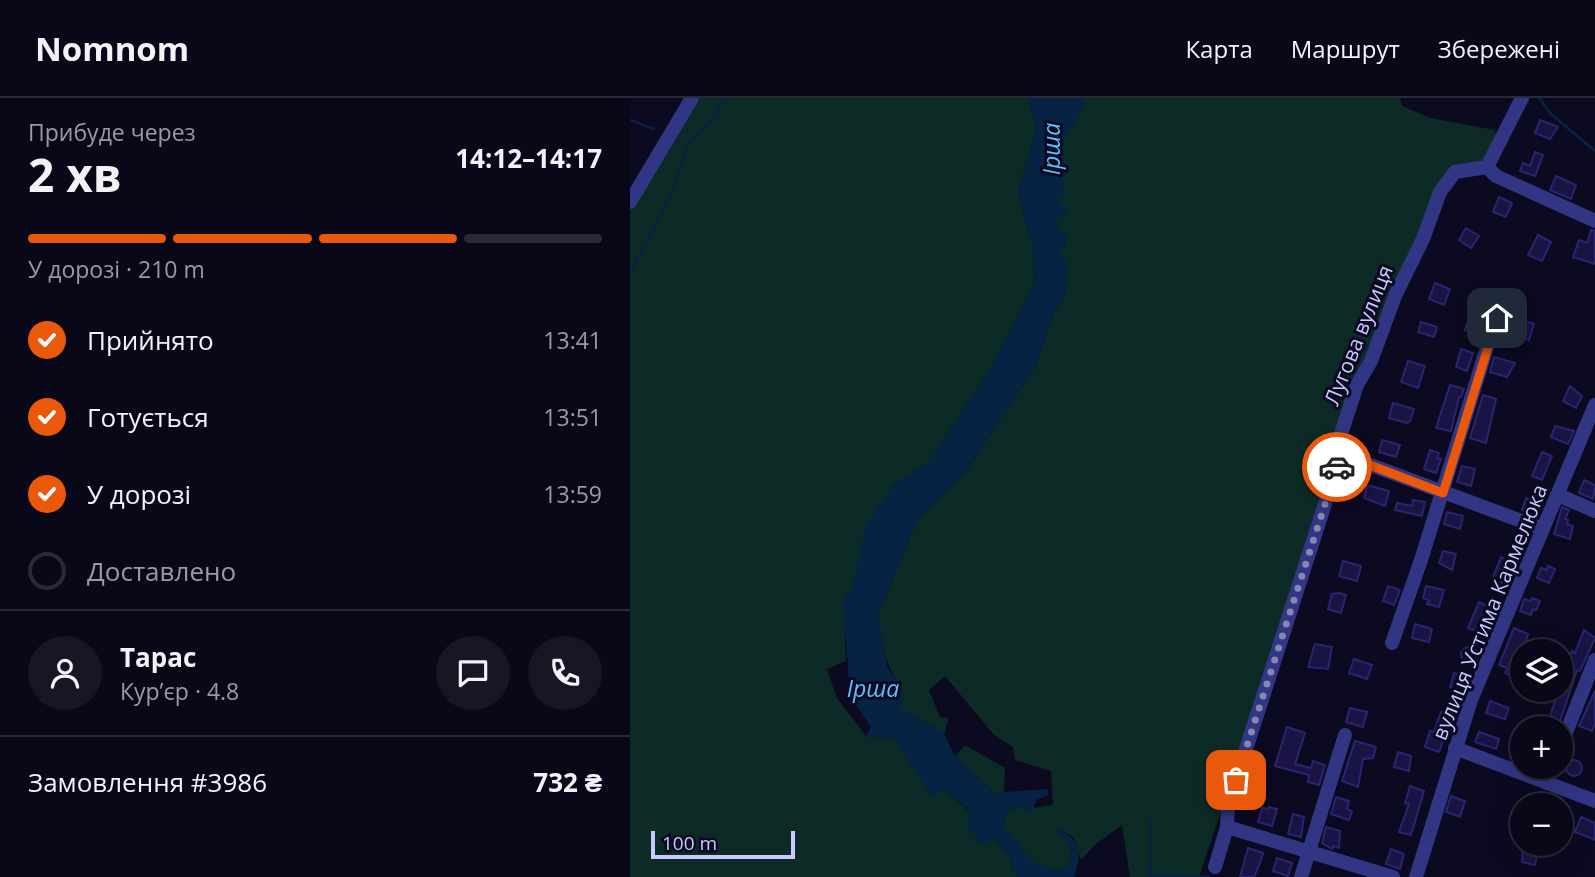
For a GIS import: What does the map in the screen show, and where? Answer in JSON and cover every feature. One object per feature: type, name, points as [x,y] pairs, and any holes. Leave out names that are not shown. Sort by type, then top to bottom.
[{"type":"street","points":[[630,202],[692,98]]},
{"type":"street","points":[[1522,98],[1487,167],[1496,176],[1595,221]]},
{"type":"street","name":"Лугова вулиця","points":[[1215,867],[1227,827],[1232,792],[1341,454],[1340,437],[1357,385],[1371,361],[1395,296],[1423,239],[1440,192],[1455,172],[1487,167]]},
{"type":"street","points":[[1392,643],[1443,493],[1502,299]]},
{"type":"street","name":"вулиця Устима Кармелюка","points":[[1416,877],[1471,700],[1543,529],[1591,424],[1595,405]]},
{"type":"street","points":[[1341,454],[1543,529]]},
{"type":"street","points":[[1558,495],[1595,511]]},
{"type":"street","points":[[1573,716],[1595,660]]},
{"type":"street","points":[[1301,877],[1345,735]]},
{"type":"street","points":[[1455,748],[1595,801]]},
{"type":"street","points":[[1546,783],[1547,779]]},
{"type":"street","points":[[1227,827],[1393,877]]},
{"type":"green space","points":[[694,98],[1028,98],[1036,128],[1018,193],[1032,244],[1035,282],[989,371],[929,463],[893,486],[860,556],[852,589],[844,600],[846,661],[827,669],[837,698],[866,736],[895,739],[933,797],[944,788],[970,812],[968,826],[982,844],[993,838],[1010,856],[1012,870],[1019,877],[630,877],[630,208]]},
{"type":"green space","points":[[1085,98],[1400,98],[1402,106],[1430,118],[1495,130],[1496,134],[1484,160],[1448,171],[1386,305],[1338,462],[1199,877],[1130,877],[1122,825],[1096,844],[1081,860],[1074,838],[1059,828],[1057,832],[1069,843],[1072,858],[1065,871],[1032,861],[1004,828],[1003,821],[1010,809],[1022,807],[1032,813],[1033,808],[1053,805],[1051,771],[1015,760],[1013,747],[994,735],[945,676],[929,690],[940,717],[949,718],[944,734],[913,715],[897,710],[905,697],[890,667],[878,615],[918,518],[964,474],[1037,364],[1049,323],[1066,292],[1063,260],[1058,249],[1065,247],[1067,234],[1060,231],[1055,222],[1061,213],[1067,213],[1058,205],[1059,194],[1064,197],[1062,149],[1067,131]]},
{"type":"green space","points":[[965,745],[1005,768],[1004,792],[996,795],[955,756]]},
{"type":"water","name":"Ірша","points":[[1028,98],[1085,98],[1079,116],[1063,141],[1065,198],[1059,194],[1058,204],[1067,208],[1067,213],[1061,214],[1055,222],[1060,231],[1067,234],[1065,247],[1058,249],[1067,263],[1066,292],[1049,323],[1037,364],[964,474],[918,518],[878,615],[887,666],[905,697],[898,710],[913,715],[944,734],[955,756],[996,795],[1048,789],[1048,795],[1036,800],[1032,814],[1022,807],[1010,809],[1003,821],[1004,828],[1033,861],[1065,871],[1072,858],[1069,843],[1057,832],[1059,828],[1072,839],[1078,849],[1074,877],[1019,877],[1012,870],[1010,856],[993,838],[982,845],[967,826],[970,811],[944,788],[933,798],[895,739],[866,736],[871,727],[850,696],[843,600],[852,589],[866,526],[893,486],[929,463],[989,371],[1035,282],[1032,244],[1018,193],[1036,128]]},
{"type":"building","points":[[1540,120],[1558,127],[1550,139],[1535,133]]},
{"type":"building","points":[[1535,152],[1543,155],[1535,176],[1520,171],[1523,163],[1530,166]]},
{"type":"building","points":[[1556,176],[1576,185],[1571,199],[1550,190]]},
{"type":"building","points":[[1499,197],[1512,203],[1506,217],[1493,212]]},
{"type":"building","points":[[1466,228],[1479,236],[1471,248],[1459,240]]},
{"type":"building","points":[[1591,230],[1595,231],[1595,264],[1573,257],[1579,240],[1587,243]]},
{"type":"building","points":[[1538,235],[1551,242],[1542,261],[1528,255]]},
{"type":"building","points":[[1435,283],[1450,289],[1444,305],[1429,299]]},
{"type":"building","points":[[1471,311],[1485,315],[1479,334],[1465,330]]},
{"type":"building","points":[[1522,320],[1534,324],[1529,340],[1517,337]]},
{"type":"building","points":[[1421,322],[1437,327],[1434,337],[1418,332]]},
{"type":"building","points":[[1461,349],[1473,353],[1467,371],[1456,367]]},
{"type":"building","points":[[1494,357],[1515,363],[1507,377],[1490,372]]},
{"type":"building","points":[[1408,361],[1425,366],[1418,388],[1401,382]]},
{"type":"building","points":[[1450,385],[1464,389],[1459,397],[1451,431],[1436,428]]},
{"type":"building","points":[[1570,386],[1582,396],[1576,408],[1563,401]]},
{"type":"building","points":[[1483,395],[1496,399],[1486,443],[1470,438]]},
{"type":"building","points":[[1393,403],[1414,409],[1410,421],[1407,423],[1389,418]]},
{"type":"building","points":[[1555,426],[1574,431],[1568,444],[1551,437]]},
{"type":"building","points":[[1382,440],[1400,445],[1396,457],[1379,452]]},
{"type":"building","points":[[1430,450],[1439,453],[1437,458],[1441,459],[1436,473],[1424,469]]},
{"type":"building","points":[[1542,452],[1552,456],[1542,480],[1532,476]]},
{"type":"building","points":[[1462,466],[1475,469],[1471,486],[1457,482]]},
{"type":"building","points":[[1584,480],[1595,485],[1593,499],[1579,493]]},
{"type":"building","points":[[1367,485],[1389,491],[1385,506],[1364,498]]},
{"type":"building","points":[[1526,498],[1539,503],[1535,516],[1522,510]]},
{"type":"building","points":[[1413,500],[1425,502],[1422,516],[1395,510],[1397,503],[1412,506]]},
{"type":"building","points":[[1562,507],[1569,510],[1565,519],[1568,520],[1567,524],[1573,526],[1570,539],[1554,534]]},
{"type":"building","points":[[1447,512],[1463,516],[1460,529],[1444,524]]},
{"type":"building","points":[[1443,551],[1456,554],[1452,570],[1439,563]]},
{"type":"building","points":[[1501,557],[1513,562],[1505,585],[1493,577]]},
{"type":"building","points":[[1343,561],[1361,566],[1357,581],[1339,576]]},
{"type":"building","points":[[1548,566],[1555,569],[1549,583],[1537,578],[1541,568],[1547,570]]},
{"type":"building","points":[[1388,586],[1400,590],[1394,605],[1383,601]]},
{"type":"building","points":[[1426,586],[1444,590],[1439,607],[1427,604],[1429,600],[1423,598]]},
{"type":"building","points":[[1332,594],[1346,595],[1341,613],[1328,609]]},
{"type":"building","points":[[1532,598],[1540,601],[1536,610],[1533,609],[1531,615],[1520,611],[1524,599],[1531,601]]},
{"type":"building","points":[[1479,602],[1492,608],[1481,633],[1468,628]]},
{"type":"building","points":[[1415,624],[1432,629],[1429,642],[1412,638]]},
{"type":"building","points":[[1514,628],[1528,634],[1526,639],[1510,639],[1510,675],[1505,673],[1507,668],[1499,665]]},
{"type":"building","points":[[1584,630],[1595,638],[1573,682],[1573,652],[1575,653]]},
{"type":"building","points":[[1315,644],[1332,647],[1328,669],[1308,667]]},
{"type":"building","points":[[1469,647],[1475,649],[1475,661],[1469,663],[1463,661],[1461,655],[1463,649]]},
{"type":"building","points":[[1354,659],[1372,665],[1367,679],[1349,673]]},
{"type":"building","points":[[1454,673],[1466,677],[1462,691],[1450,687]]},
{"type":"building","points":[[1595,691],[1595,724],[1592,731],[1579,726]]},
{"type":"building","points":[[1490,701],[1509,708],[1505,719],[1486,713]]},
{"type":"building","points":[[1555,702],[1566,702],[1562,716],[1550,716]]},
{"type":"building","points":[[1350,708],[1367,712],[1363,727],[1346,722]]},
{"type":"building","points":[[1441,712],[1456,716],[1451,730],[1447,729],[1439,752],[1425,747],[1430,731],[1434,732]]},
{"type":"building","points":[[1287,727],[1305,733],[1295,764],[1311,768],[1313,761],[1325,765],[1319,785],[1308,782],[1309,775],[1275,766]]},
{"type":"building","points":[[1479,732],[1499,739],[1496,749],[1475,742]]},
{"type":"building","points":[[1355,741],[1376,747],[1373,758],[1363,759],[1358,787],[1342,781]]},
{"type":"building","points":[[1398,752],[1411,756],[1409,771],[1394,767]]},
{"type":"building","points":[[1573,760],[1582,765],[1580,774],[1573,776]]},
{"type":"building","points":[[1410,786],[1424,791],[1411,835],[1399,832],[1409,804],[1405,803]]},
{"type":"building","points":[[1451,796],[1465,801],[1460,817],[1446,812]]},
{"type":"building","points":[[1336,797],[1349,801],[1347,809],[1352,811],[1349,820],[1331,814]]},
{"type":"building","points":[[1262,808],[1277,809],[1272,826],[1258,822]]},
{"type":"building","points":[[1293,814],[1304,817],[1301,837],[1288,834]]},
{"type":"building","points":[[1581,817],[1595,823],[1595,840],[1575,832]]},
{"type":"building","points":[[1326,827],[1340,831],[1339,848],[1333,846],[1332,849],[1322,843]]},
{"type":"building","points":[[1248,848],[1263,853],[1254,877],[1240,877]]},
{"type":"building","points":[[1391,849],[1404,854],[1400,869],[1386,864]]},
{"type":"building","points":[[1522,856],[1537,856],[1535,865],[1522,862]]},
{"type":"building","points":[[1277,858],[1292,863],[1288,876],[1273,871]]},
{"type":"waterway","points":[[630,272],[674,190],[686,147],[714,117],[724,98]]},
{"type":"waterway","points":[[1539,98],[1551,114],[1595,151]]},
{"type":"waterway","points":[[630,120],[654,129]]},
{"type":"waterway","points":[[1149,877],[1151,821]]},
{"type":"waterway","points":[[1149,876],[1208,877]]},
{"type":"way so far","points":[[1236,780],[1337,467]]},
{"type":"route","points":[[1337,467],[1341,454],[1443,493],[1497,318]]}]
